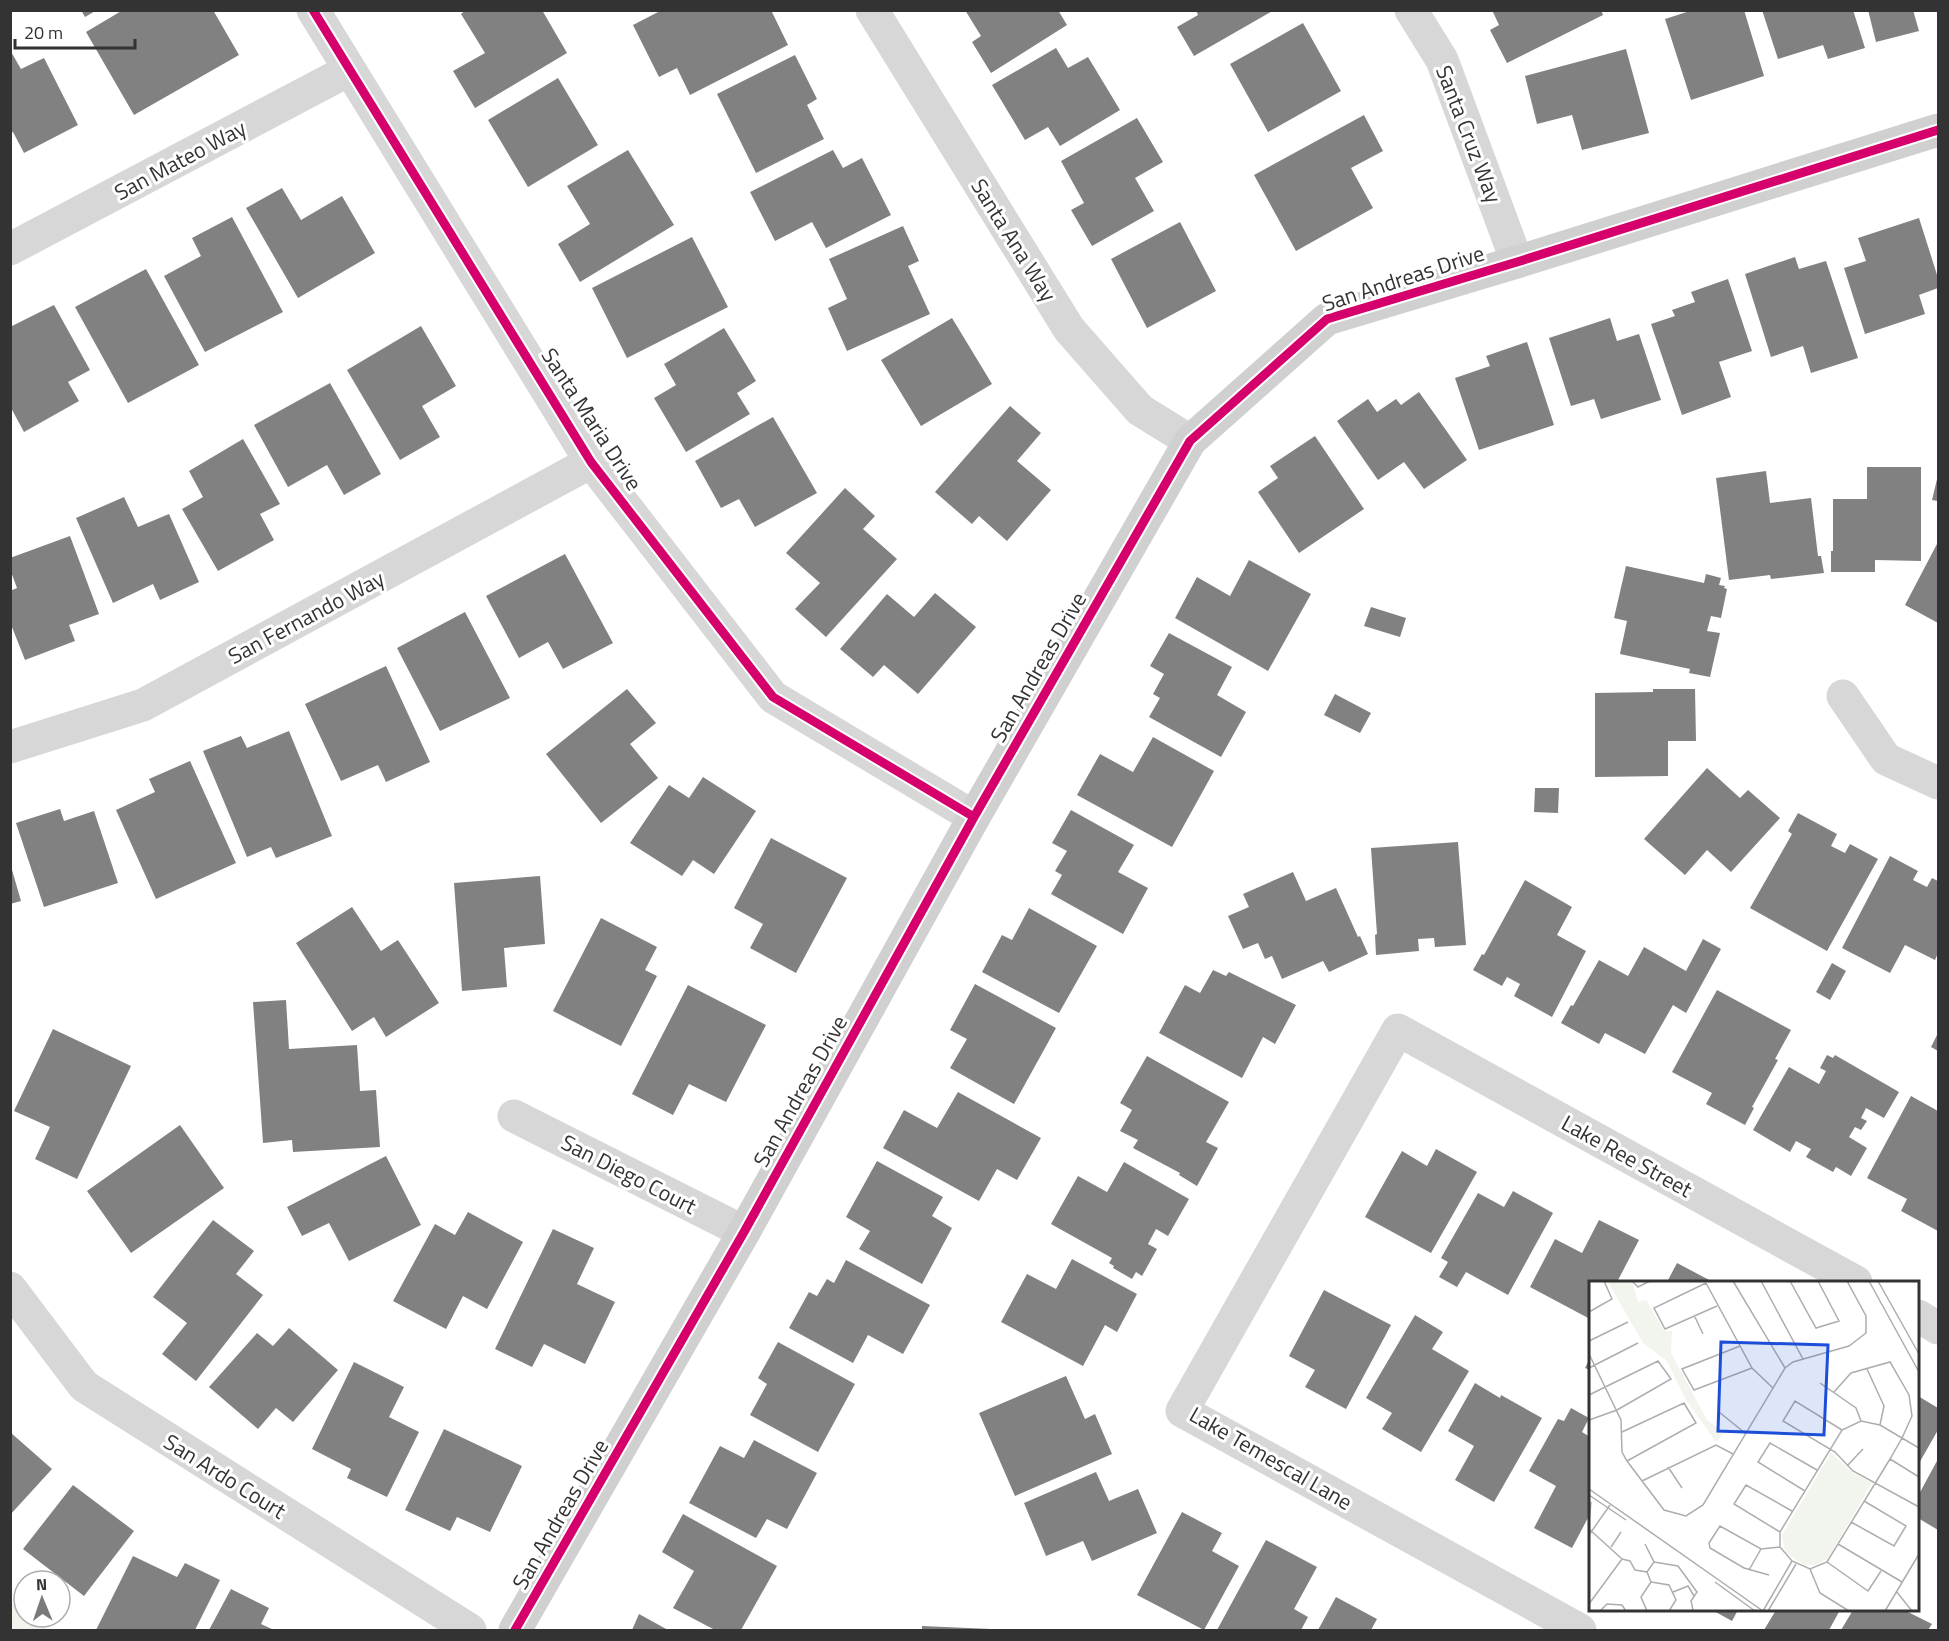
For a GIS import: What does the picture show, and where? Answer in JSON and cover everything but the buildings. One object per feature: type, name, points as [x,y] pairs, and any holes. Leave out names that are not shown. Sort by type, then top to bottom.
[{"type":"street","name":"Santa Maria Drive","points":[[313,10],[591,462],[773,697],[974,817]]},
{"type":"street","name":"Santa Ana Way","points":[[872,10],[1069,329],[1140,410],[1190,441]]},
{"type":"street","name":"Santa Cruz Way","points":[[1411,10],[1442,60],[1517,262]]},
{"type":"street","name":"San Mateo Way","points":[[10,249],[349,70]]},
{"type":"street","name":"San Andreas Drive","points":[[515,1630],[744,1232],[974,817],[1190,441],[1327,319],[1938,130]]},
{"type":"street","name":"San Fernando Way","points":[[10,747],[143,705],[591,462]]},
{"type":"street","points":[[1843,696],[1886,759],[1938,783]]},
{"type":"street","name":"Lake Ree Street","points":[[1398,1030],[1854,1281]]},
{"type":"street","name":"Lake Temescal Lane","points":[[1398,1030],[1182,1411],[1580,1630]]},
{"type":"street","name":"San Diego Court","points":[[514,1116],[744,1232]]},
{"type":"street","name":"San Ardo Court","points":[[10,1288],[84,1386],[470,1630]]},
{"type":"street","points":[[1919,1317],[1938,1328]]},
{"type":"shaded area","points":[[10,1602],[12,1603],[12,1629],[49,1630],[11,1630]]},
{"type":"cycle path","points":[[313,10],[591,462],[773,697],[974,817]]},
{"type":"cycle path","points":[[515,1630],[744,1232],[974,817],[1190,441],[1327,319],[1938,130]]}]
